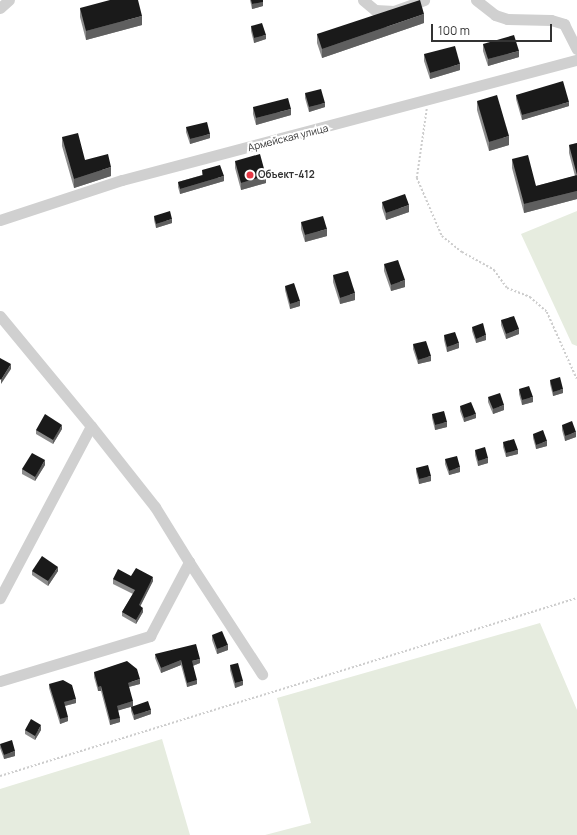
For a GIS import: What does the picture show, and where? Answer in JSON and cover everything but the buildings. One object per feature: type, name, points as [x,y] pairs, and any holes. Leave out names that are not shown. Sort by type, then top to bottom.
[{"type":"street","points":[[0,8],[9,0]]},
{"type":"street","points":[[364,0],[375,10],[394,11],[424,0]]},
{"type":"street","points":[[476,0],[495,15],[507,19],[551,20],[564,24],[577,49]]},
{"type":"street","name":"Армейская улица","points":[[0,220],[122,180],[428,101],[577,60]]},
{"type":"street","points":[[0,316],[91,426],[155,507],[262,674]]},
{"type":"street","points":[[0,598],[91,426]]},
{"type":"street","points":[[0,681],[150,636],[189,562]]},
{"type":"path","points":[[428,101],[417,178],[442,236],[462,252],[494,270],[507,288],[530,297],[546,312],[564,345],[577,379]]},
{"type":"path","points":[[0,776],[577,598]]},
{"type":"shaded area","points":[[577,211],[577,346],[572,344],[521,234]]},
{"type":"shaded area","points":[[540,623],[577,710],[577,835],[265,835],[311,823],[277,698]]},
{"type":"shaded area","points":[[162,739],[190,835],[0,835],[0,789]]},
{"type":"place","name":"Объект-412","points":[[250,175]]}]
